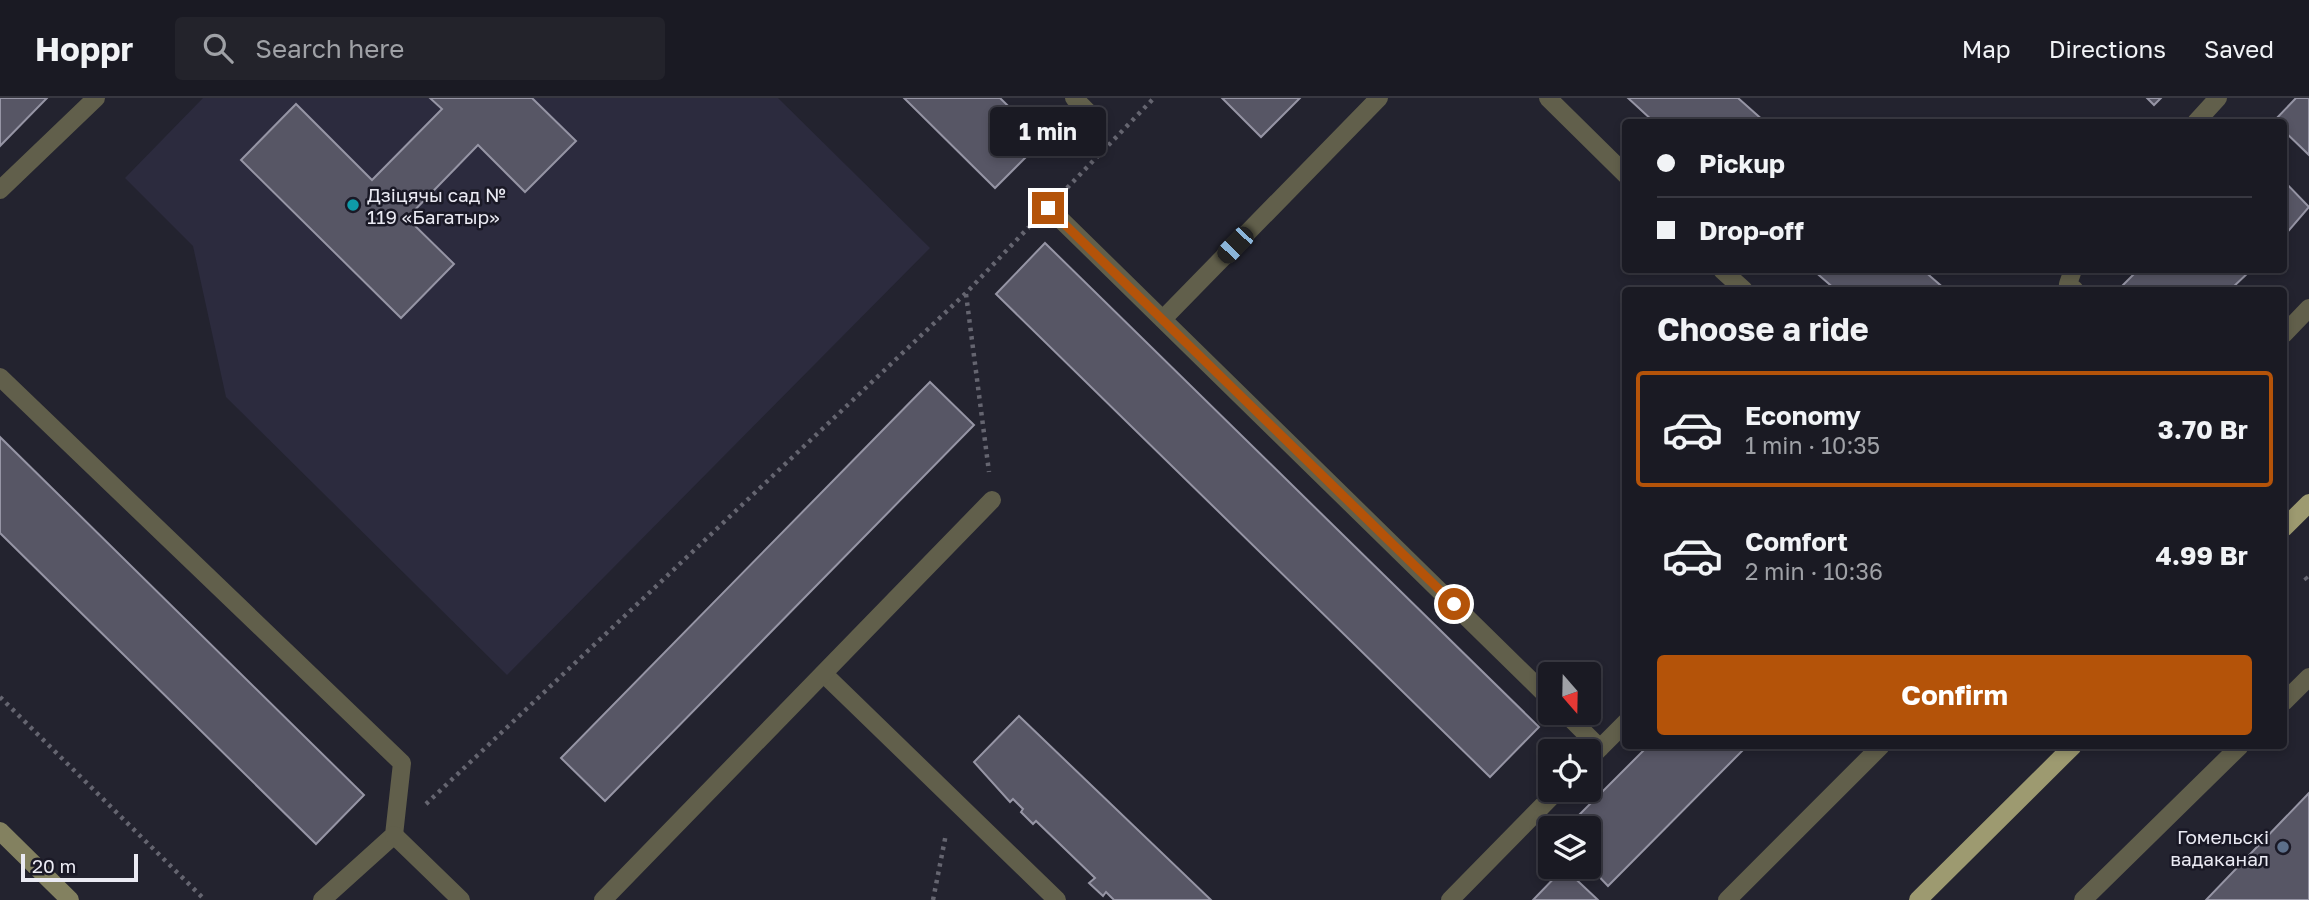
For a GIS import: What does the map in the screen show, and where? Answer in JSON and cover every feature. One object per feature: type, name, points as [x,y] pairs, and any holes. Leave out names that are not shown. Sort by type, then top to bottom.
[{"type":"main road","points":[[2287,525],[2309,503]]},
{"type":"main road","points":[[1918,900],[2070,749]]},
{"type":"main road","points":[[0,831],[70,900]]},
{"type":"lane","points":[[0,190],[96,98]]},
{"type":"lane","points":[[1074,98],[1090,114]]},
{"type":"lane","points":[[1163,318],[1380,98]]},
{"type":"lane","points":[[1548,98],[1622,171]]},
{"type":"lane","points":[[2199,119],[2218,98]]},
{"type":"lane","points":[[1048,208],[1538,687]]},
{"type":"lane","points":[[1726,273],[1741,287]]},
{"type":"lane","points":[[2287,331],[2309,307]]},
{"type":"lane","points":[[0,377],[402,763],[394,835],[322,900]]},
{"type":"lane","points":[[603,900],[992,500]]},
{"type":"lane","points":[[824,674],[1057,900]]},
{"type":"lane","points":[[2287,699],[2309,677]]},
{"type":"lane","points":[[1574,725],[1584,739]]},
{"type":"lane","points":[[1601,747],[1622,726]]},
{"type":"lane","points":[[1727,900],[1878,749]]},
{"type":"lane","points":[[2083,900],[2237,749]]},
{"type":"lane","points":[[1450,900],[1546,802]]},
{"type":"lane","points":[[394,835],[461,900]]},
{"type":"path","points":[[394,835],[965,293],[1154,98]]},
{"type":"path","points":[[965,293],[992,500]]},
{"type":"path","points":[[2305,577],[2309,582]]},
{"type":"path","points":[[0,697],[205,900]]},
{"type":"path","points":[[933,900],[953,799]]},
{"type":"shaded area","points":[[203,98],[778,98],[930,248],[507,675],[226,397],[193,246],[125,178]]},
{"type":"building","points":[[0,98],[47,98],[0,146]]},
{"type":"building","name":"Дзіцячы сад № 119 «Багатыр»","points":[[430,98],[532,98],[576,141],[525,192],[478,145],[407,218],[454,264],[401,318],[241,160],[296,104],[372,180],[442,109]]},
{"type":"building","points":[[904,98],[1000,98],[1043,140],[995,188]]},
{"type":"building","points":[[1222,98],[1300,98],[1261,137]]},
{"type":"building","points":[[1628,98],[1738,98],[1762,119],[1651,119]]},
{"type":"building","points":[[2147,98],[2161,98],[2154,105]]},
{"type":"building","points":[[2296,98],[2309,98],[2309,155],[2287,134],[2287,119],[2276,119]]},
{"type":"building","points":[[2287,184],[2309,207],[2287,233]]},
{"type":"building","points":[[1045,243],[1539,727],[1490,777],[996,294]]},
{"type":"building","points":[[1816,273],[1926,273],[1943,287],[1833,287]]},
{"type":"building","points":[[2135,273],[2248,273],[2233,287],[2121,287]]},
{"type":"building","points":[[930,382],[974,425],[605,801],[561,758]]},
{"type":"building","points":[[0,437],[364,795],[316,844],[0,533]]},
{"type":"building","points":[[1019,716],[1211,900],[1114,900],[1106,892],[1103,896],[1089,883],[1095,878],[1036,821],[1033,824],[1013,799],[1010,802],[974,762]]},
{"type":"building","points":[[1645,749],[1744,749],[1608,886],[1601,879],[1601,816],[1578,816],[1592,802],[1601,802],[1601,793]]},
{"type":"building","name":"Гомельскі вадаканал","points":[[2309,793],[2309,900],[2206,900]]},
{"type":"building","points":[[1553,879],[1576,879],[1598,900],[1533,900]]},
{"type":"place","name":"Дзіцячы сад № 119 «Багатыр»","points":[[353,205]]},
{"type":"place","name":"Гомельскі вадаканал","points":[[2283,847]]},
{"type":"route","points":[[1048,208],[1454,604]]}]
